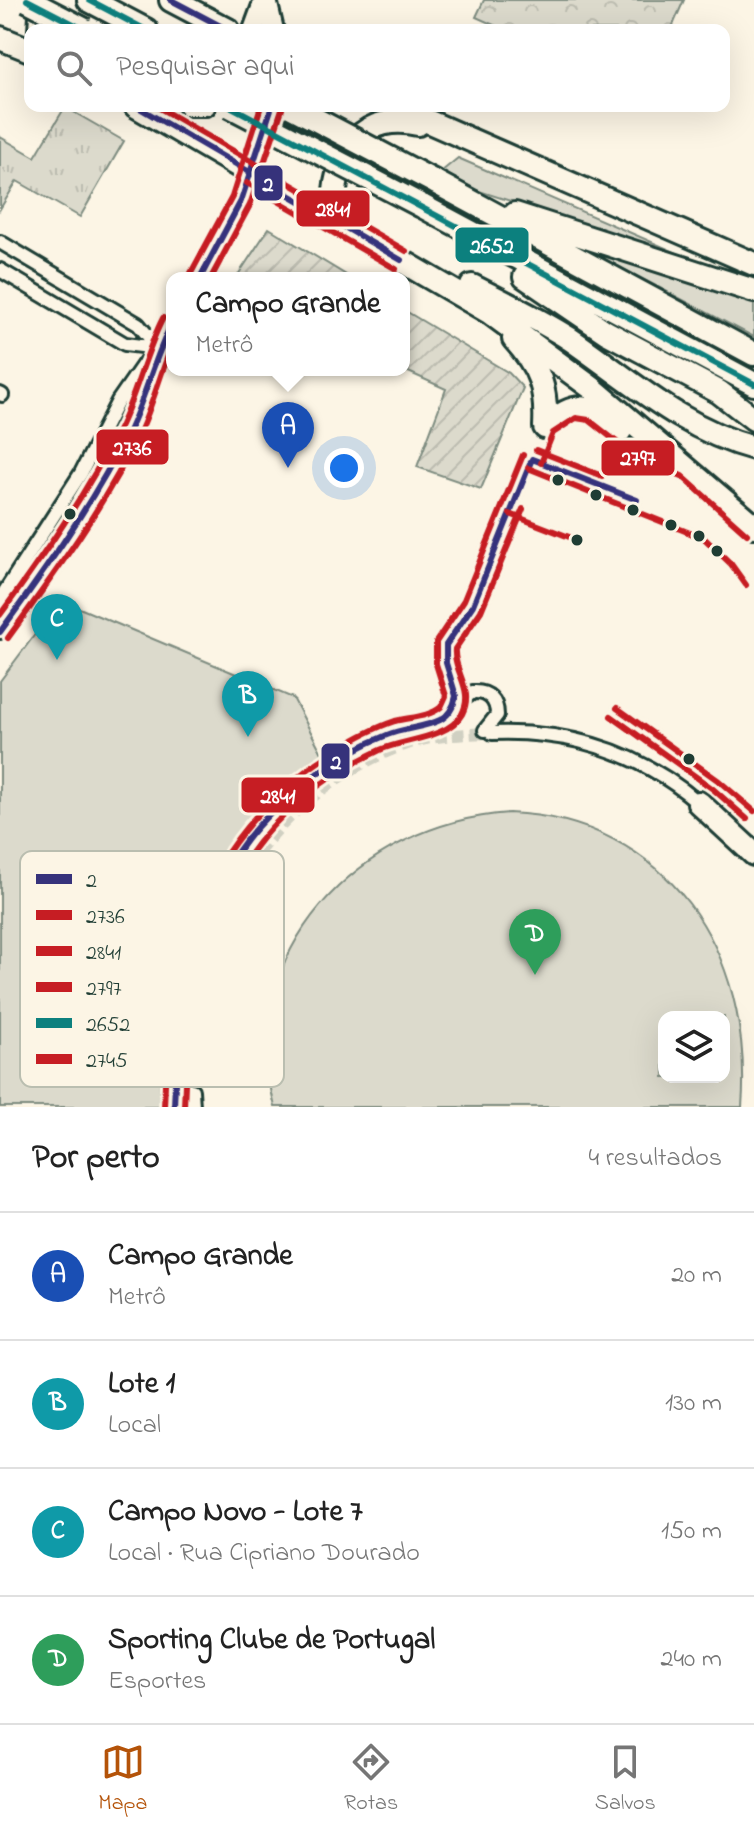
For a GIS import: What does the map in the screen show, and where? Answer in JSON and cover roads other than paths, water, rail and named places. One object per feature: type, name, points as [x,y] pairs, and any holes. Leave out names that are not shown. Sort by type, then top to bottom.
[{"type":"highway","points":[[27,0],[73,24]]},
{"type":"highway","points":[[89,0],[135,24]]},
{"type":"highway","points":[[171,0],[217,24]]},
{"type":"highway","points":[[0,38],[24,48]]},
{"type":"highway","points":[[146,112],[489,312],[592,388],[754,526]]},
{"type":"highway","points":[[242,112],[754,384]]},
{"type":"highway","points":[[301,112],[754,354]]},
{"type":"highway","points":[[406,112],[754,264]]},
{"type":"highway","points":[[335,223],[332,196],[340,160],[358,137],[388,121],[443,129]]},
{"type":"highway","points":[[465,198],[754,291]]},
{"type":"highway","points":[[468,232],[492,255],[582,316],[719,392],[754,419]]},
{"type":"highway","points":[[401,260],[469,285],[531,316],[569,339],[682,420],[747,446]]},
{"type":"highway","points":[[489,312],[540,372],[545,386],[545,427],[574,408],[593,410],[641,449],[687,467]]},
{"type":"highway","points":[[699,803],[754,854]]},
{"type":"main road","points":[[38,24],[40,0]]},
{"type":"main road","points":[[256,24],[266,0]]},
{"type":"main road","points":[[266,0],[272,24]]},
{"type":"main road","points":[[252,174],[270,112]]},
{"type":"street","points":[[203,272],[252,174]]},
{"type":"street","points":[[0,242],[138,324],[158,348]]},
{"type":"street","points":[[0,270],[125,344],[158,348]]},
{"type":"street","points":[[0,599],[81,473],[118,401],[166,334]]},
{"type":"street","points":[[0,632],[56,553],[121,445],[142,400],[158,348]]},
{"type":"street","points":[[454,706],[473,692],[485,693],[495,702],[497,715],[488,732],[545,735],[616,751],[662,774],[699,803]]},
{"type":"street","points":[[174,1089],[174,1107]]},
{"type":"street","points":[[192,1090],[193,1107]]},
{"type":"tunnel","points":[[241,851],[271,814],[336,761],[373,741],[430,724],[454,706]]},
{"type":"tunnel","points":[[260,851],[303,805],[335,780],[370,760],[427,739],[492,733]]},
{"type":"place","name":"Campo Grande","points":[[288,468]]},
{"type":"place","name":"Campo Novo - Lote 7","points":[[57,660]]},
{"type":"place","name":"Lote 1","points":[[248,737]]},
{"type":"place","name":"Sporting Clube de Portugal","points":[[535,975]]}]
